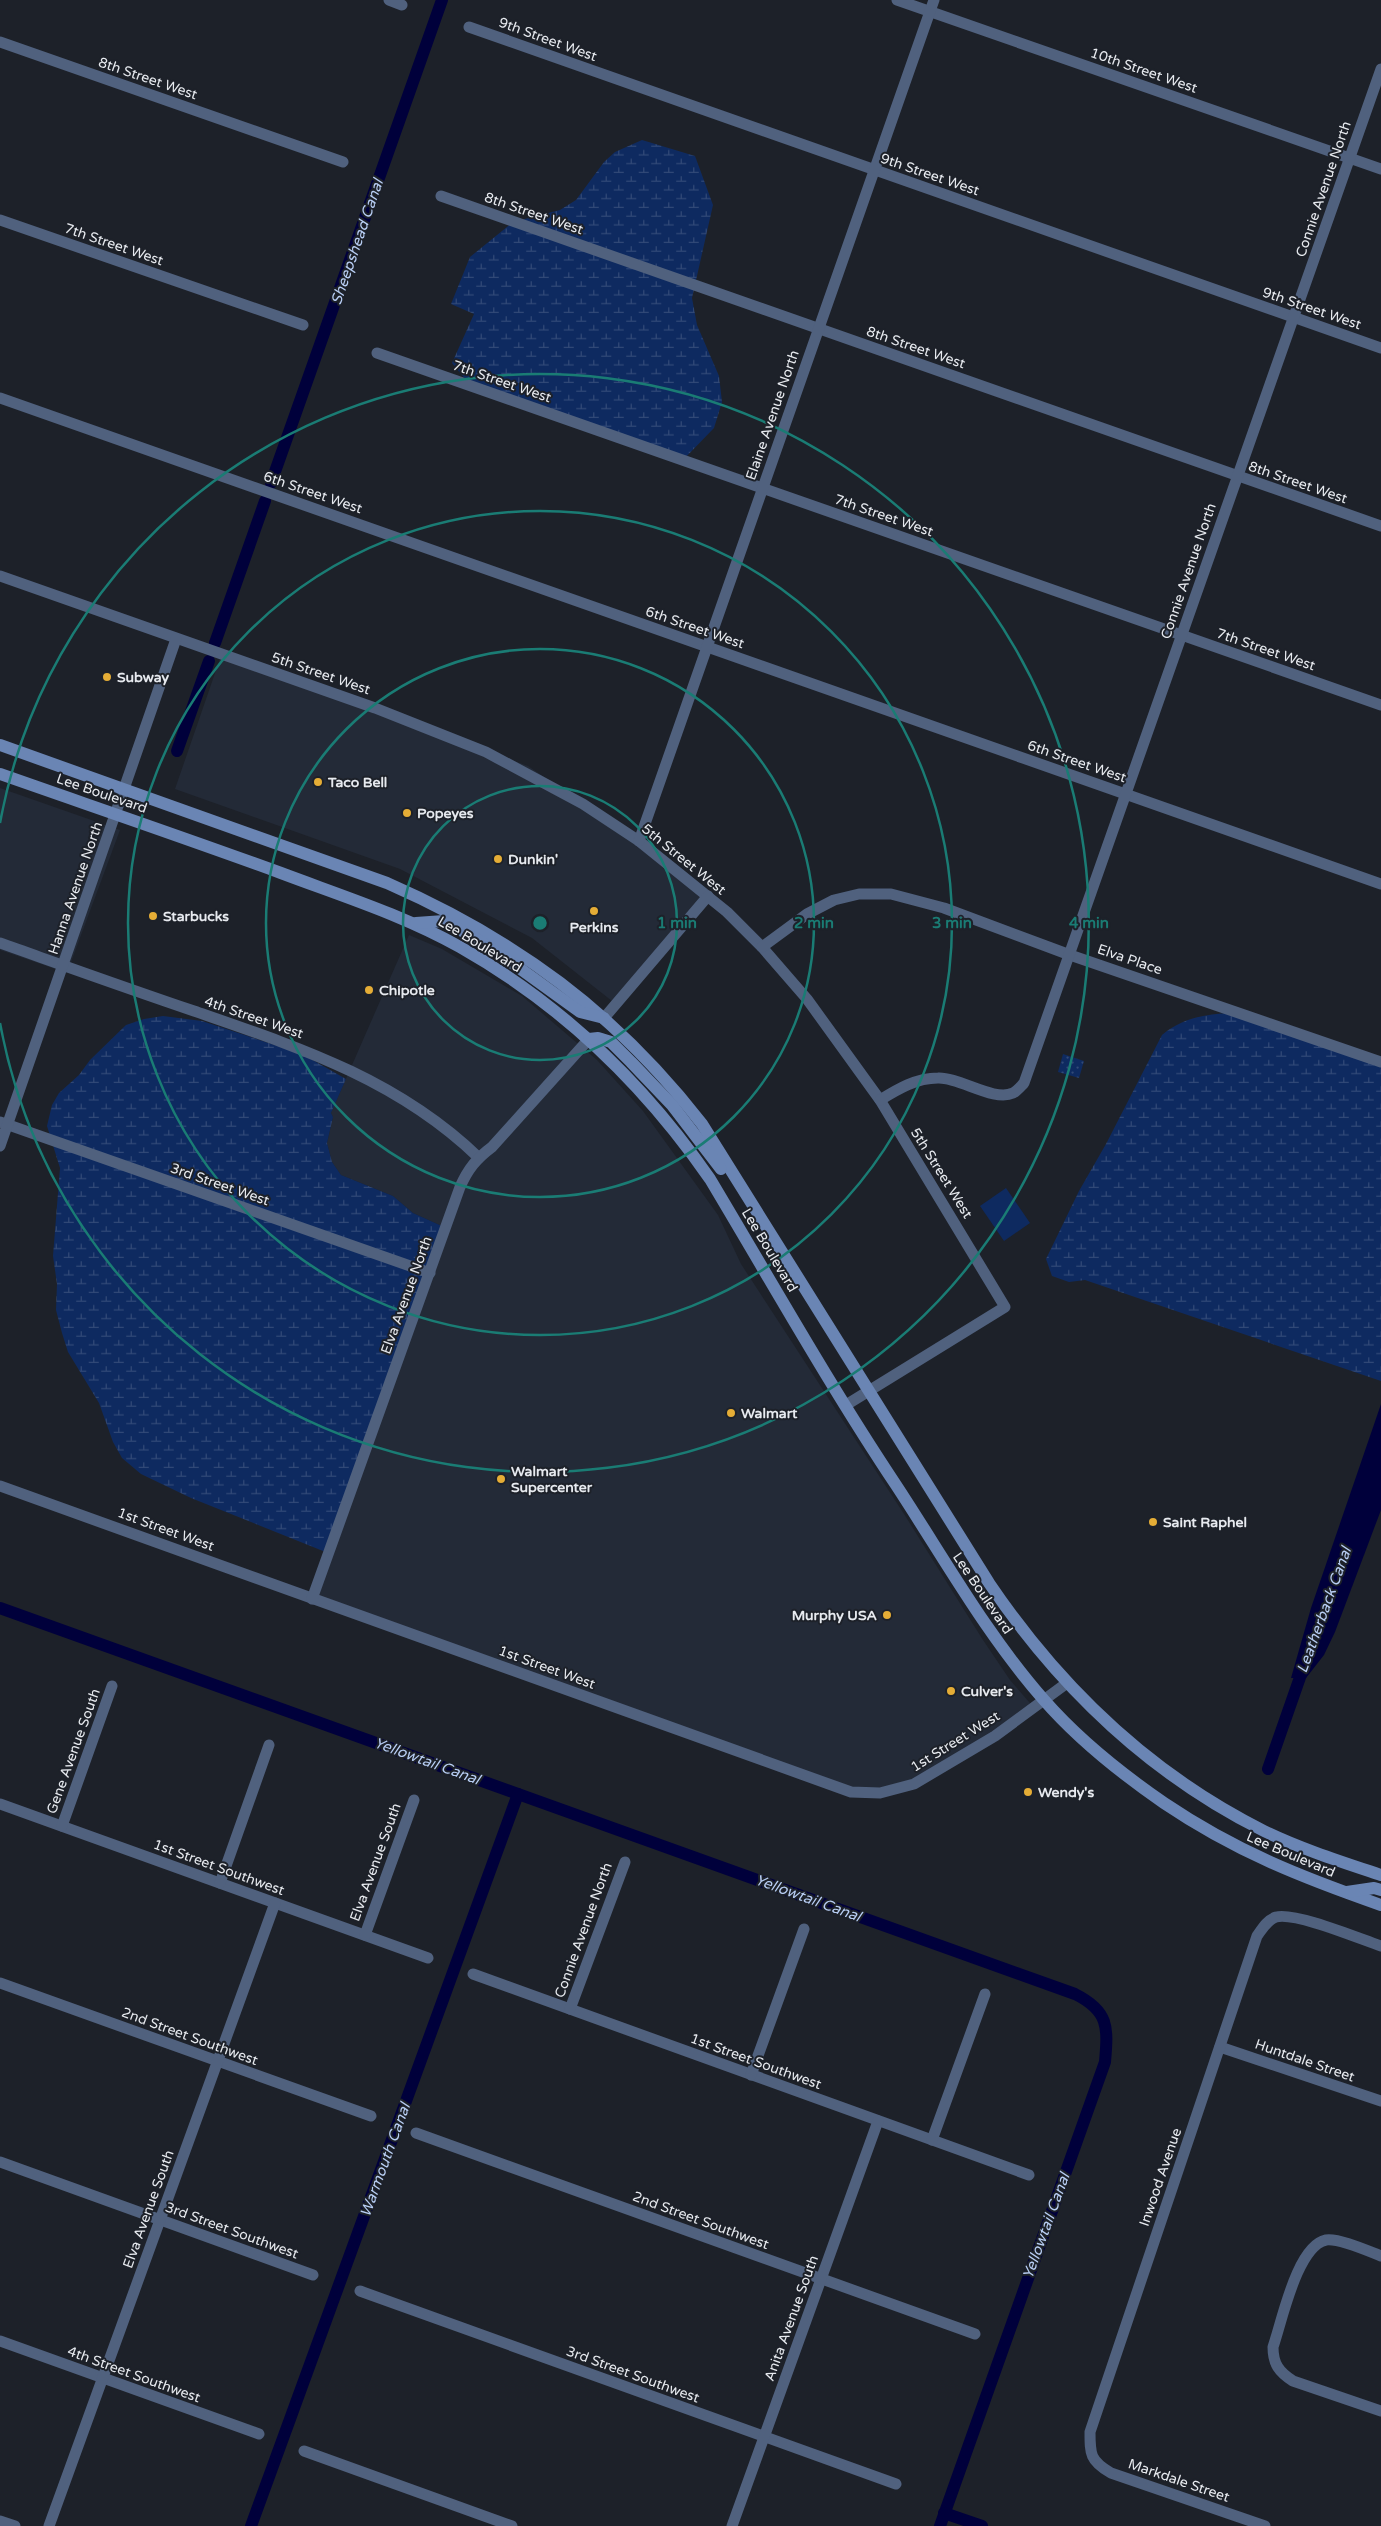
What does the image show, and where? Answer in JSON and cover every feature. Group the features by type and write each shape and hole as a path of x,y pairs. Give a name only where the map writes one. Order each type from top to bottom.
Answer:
{"main road":[{"name":"Lee Boulevard","path":"0,745 387,883 428,901 474,925 519,952 559,980 604,1018 679,1094 702,1124 1014,1620 1067,1683 1116,1732 1147,1758 1216,1806 1266,1832 1314,1852 1381,1875"},
{"name":"Lee Boulevard","path":"0,774 366,904 414,924 460,948 503,974 589,1039 638,1087 689,1149 710,1179 846,1405 956,1581 998,1642 1045,1701 1092,1746 1136,1782 1194,1822 1270,1864 1381,1904"},
{"path":"414,924 444,921 507,959 580,1012 587,1016 604,1018"},
{"path":"589,1039 604,1040 617,1048 672,1105 730,1180 741,1187"},
{"path":"1345,1892 1374,1888 1381,1890"}],"street":[{"path":"389,0 402,5"},
{"name":"10th Street West","path":"897,0 1381,169"},
{"name":"Elaine Avenue North","path":"639,841 934,0"},
{"name":"9th Street West","path":"468,27 1381,348"},
{"name":"8th Street West","path":"0,42 343,162"},
{"name":"Connie Avenue North","path":"880,1100 924,1079 940,1077 959,1081 999,1095 1013,1093 1024,1082 1381,69"},
{"name":"8th Street West","path":"441,196 1381,526"},
{"name":"7th Street West","path":"0,220 303,325"},
{"name":"7th Street West","path":"377,353 1381,706"},
{"name":"6th Street West","path":"0,398 1381,884"},
{"name":"5th Street West","path":"0,576 176,640 375,708 486,752 583,804 639,841 708,896 762,947 830,1027 880,1100 1005,1307 846,1405"},
{"name":"Hanna Avenue North","path":"0,1146 4,1123 64,966 176,640"},
{"name":"Elva Place","path":"762,947 820,907 847,896 874,893 925,902 1070,955 1381,1062"},
{"path":"604,1018 708,896"},
{"name":"4th Street West","path":"0,944 290,1044 350,1069 409,1101 460,1140 478,1157"},
{"name":"Elva Avenue North","path":"312,1598 460,1187 469,1168 478,1157 492,1147 589,1039"},
{"name":"3rd Street West","path":"4,1123 430,1273"},
{"name":"1st Street West","path":"0,1486 851,1792 880,1793 914,1784 995,1736 1067,1683"},
{"name":"Gene Avenue South","path":"62,1826 112,1686"},
{"path":"220,1883 269,1745"},
{"name":"Elva Avenue South","path":"365,1935 414,1800"},
{"name":"1st Street Southwest","path":"0,1804 428,1958"},
{"name":"Connie Avenue North","path":"570,2009 625,1862"},
{"name":"Elva Avenue South","path":"49,2526 275,1903"},
{"name":"Inwood Avenue","path":"1090,2453 1090,2432 1257,1936 1264,1926 1276,1917 1293,1917 1381,1946"},
{"path":"751,2075 804,1929"},
{"name":"1st Street Southwest","path":"472,1974 1030,2175"},
{"name":"2nd Street Southwest","path":"0,1983 371,2116"},
{"path":"932,2140 985,1994"},
{"name":"Huntdale Street","path":"1220,2047 1381,2101"},
{"name":"Anita Avenue South","path":"732,2526 878,2121"},
{"name":"2nd Street Southwest","path":"416,2133 976,2334"},
{"name":"3rd Street Southwest","path":"0,2162 313,2275"},
{"path":"1381,2256 1340,2242 1327,2240 1314,2245 1299,2268 1273,2347 1273,2360 1281,2373 1294,2381 1381,2411"},
{"name":"3rd Street Southwest","path":"360,2291 896,2484"},
{"name":"4th Street Southwest","path":"0,2341 259,2434"},
{"path":"304,2451 512,2526"},
{"name":"Markdale Street","path":"1090,2453 1099,2466 1111,2473 1265,2526"},
{"path":"0,2521 15,2526"}],"shaded area":[{"path":"223,650 296,681 528,766 656,853 706,902 612,1001 532,938 400,869 175,789"},
{"path":"0,788 120,830 67,973 0,950"},
{"path":"409,935 442,949 522,996 597,1060 643,1111 718,1215 741,1264 904,1514 983,1640 1010,1680 1036,1710 903,1785 861,1793 311,1599 444,1227 413,1213 393,1196 341,1175 332,1162 327,1143 333,1117 331,1113"}],"green space":[{"path":"642,140 695,156 713,205 692,298 697,325 719,376 722,402 714,428 682,461 471,386 452,363 474,314 451,304 470,257 513,222 560,210 576,200 604,162 615,152"},
{"path":"1231,1013 1381,1065 1381,1381 1085,1280 1069,1282 1052,1276 1046,1259 1079,1191 1106,1144 1162,1035 1170,1029 1194,1018 1212,1014"},
{"path":"163,1016 202,1021 302,1054 346,1079 331,1113 333,1117 327,1143 332,1162 341,1175 393,1196 413,1213 444,1227 328,1553 191,1498 141,1474 122,1458 113,1442 99,1403 68,1352 62,1333 56,1310 57,1284 53,1256 60,1168 47,1126 52,1105 59,1093 79,1075 90,1060 126,1025 144,1019"},
{"path":"1063,1054 1084,1061 1079,1078 1058,1072"},
{"path":"1006,1188 1030,1223 1004,1241 980,1206"}],"water":[{"path":"1381,1404 1381,1510 1335,1632 1324,1655 1306,1678 1291,1678 1311,1608"}],"waterway":[{"name":"Sheepshead Canal","path":"271,483 442,0"},
{"name":"Sheepshead Canal","path":"215,643 265,501"},
{"name":"Sheepshead Canal","path":"177,751 209,661"},
{"name":"Yellowtail Canal","path":"0,1608 1075,1994 1094,2007 1104,2021 1106,2030 1105,2062 940,2526"},
{"name":"Leatherback Canal","path":"1268,1769 1305,1663"},
{"name":"Warmouth Canal","path":"251,2526 518,1794"},
{"path":"944,2513 982,2526"}],"place":[{"name":"Subway","path":"107,677"},
{"name":"Taco Bell","path":"318,782"},
{"name":"Popeyes","path":"407,813"},
{"name":"Dunkin'","path":"498,859"},
{"name":"Perkins","path":"594,911"},
{"name":"Starbucks","path":"153,916"},
{"name":"Chipotle","path":"369,990"},
{"name":"Walmart","path":"731,1413"},
{"name":"Walmart Supercenter","path":"501,1479"},
{"name":"Saint Raphel","path":"1153,1522"},
{"name":"Murphy USA","path":"887,1615"},
{"name":"Culver's","path":"951,1691"},
{"name":"Wendy's","path":"1028,1792"}]}
